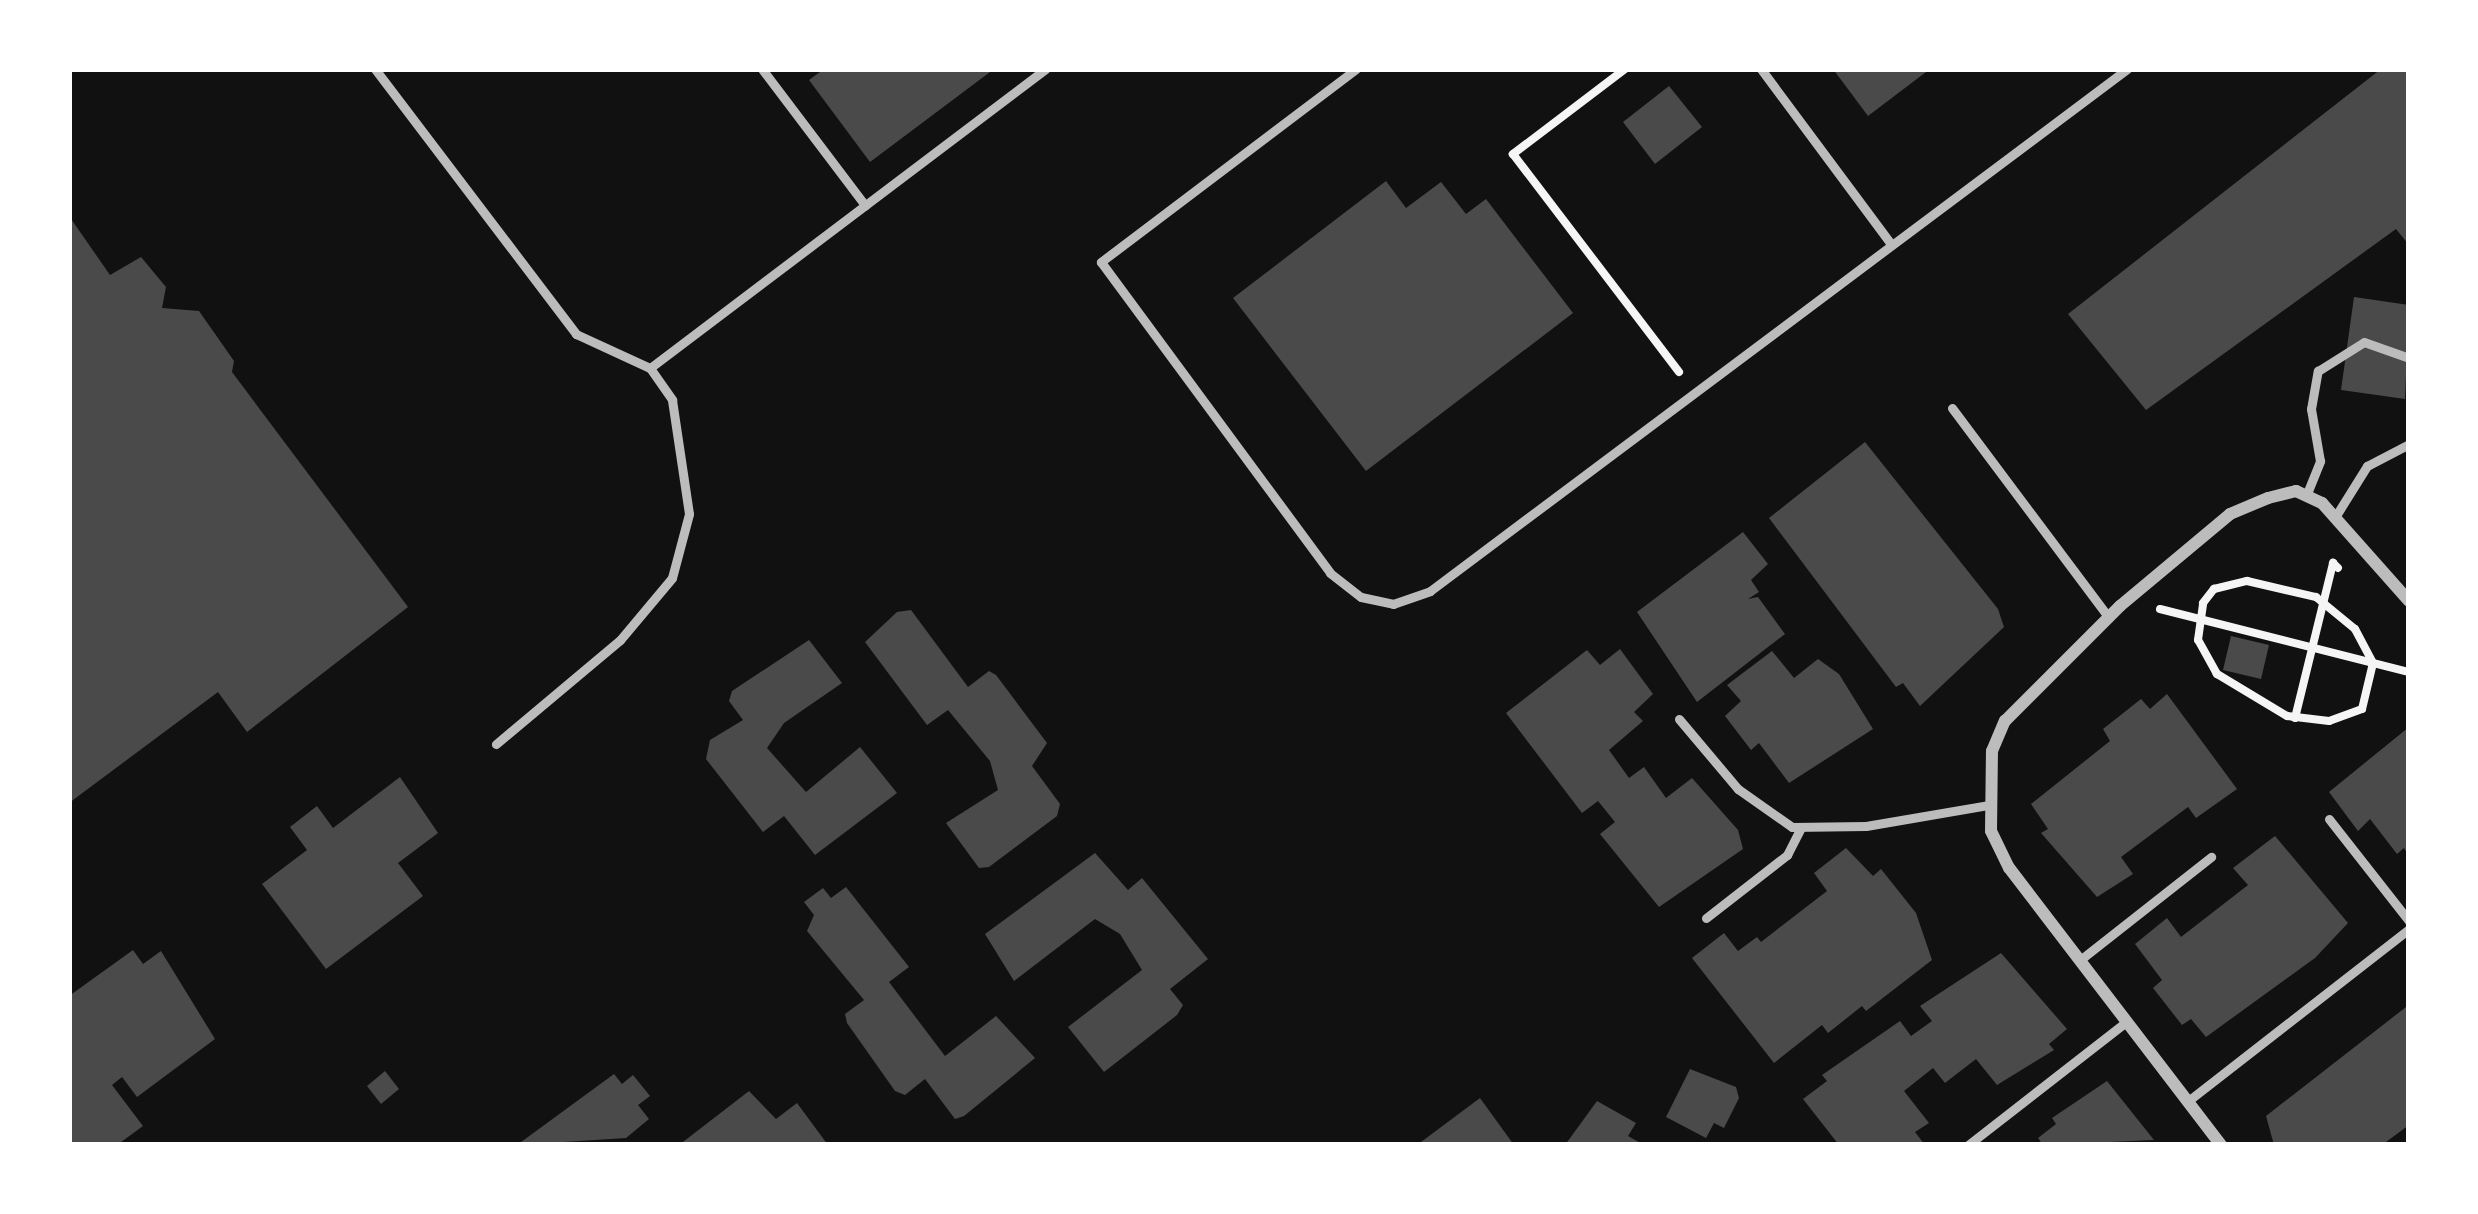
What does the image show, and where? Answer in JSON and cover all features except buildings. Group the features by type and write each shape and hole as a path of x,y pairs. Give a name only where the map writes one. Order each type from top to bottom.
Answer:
{"street":[{"path":"2221,1145 2009,868 1989,805 1992,751 2005,721 2127,601 2230,514 2296,491 2337,514 2409,601"}],"lane":[{"path":"375,69 576,334 650,368 672,400 688,494 683,556 641,619 496,744"},
{"path":"762,69 865,206"},
{"path":"650,368 1046,69"},
{"path":"1355,69 1100,262 1346,588 1393,604 1430,590 2127,69"},
{"path":"1761,69 1891,244"},
{"path":"2306,496 2320,461 2311,409 2318,371 2329,357 2364,342 2409,358"},
{"path":"1952,408 2109,618"},
{"path":"2337,514 2367,466 2409,444"},
{"path":"1679,719 1752,802 1801,827 1867,826 1989,805"},
{"path":"2188,1101 2409,925 2329,819"},
{"path":"1706,918 1787,855 1801,827"},
{"path":"2080,960 2211,857"},
{"path":"1968,1145 2127,1021"}],"path":[{"path":"1624,69 1513,154 1694,392"},
{"path":"2295,718 2333,563 2345,578"},
{"path":"2248,581 2323,602 2355,628 2373,663 2369,698 2356,714 2295,718 2217,674 2198,640 2198,619 2214,589 2248,581"},
{"path":"2127,601 2409,672"}]}
